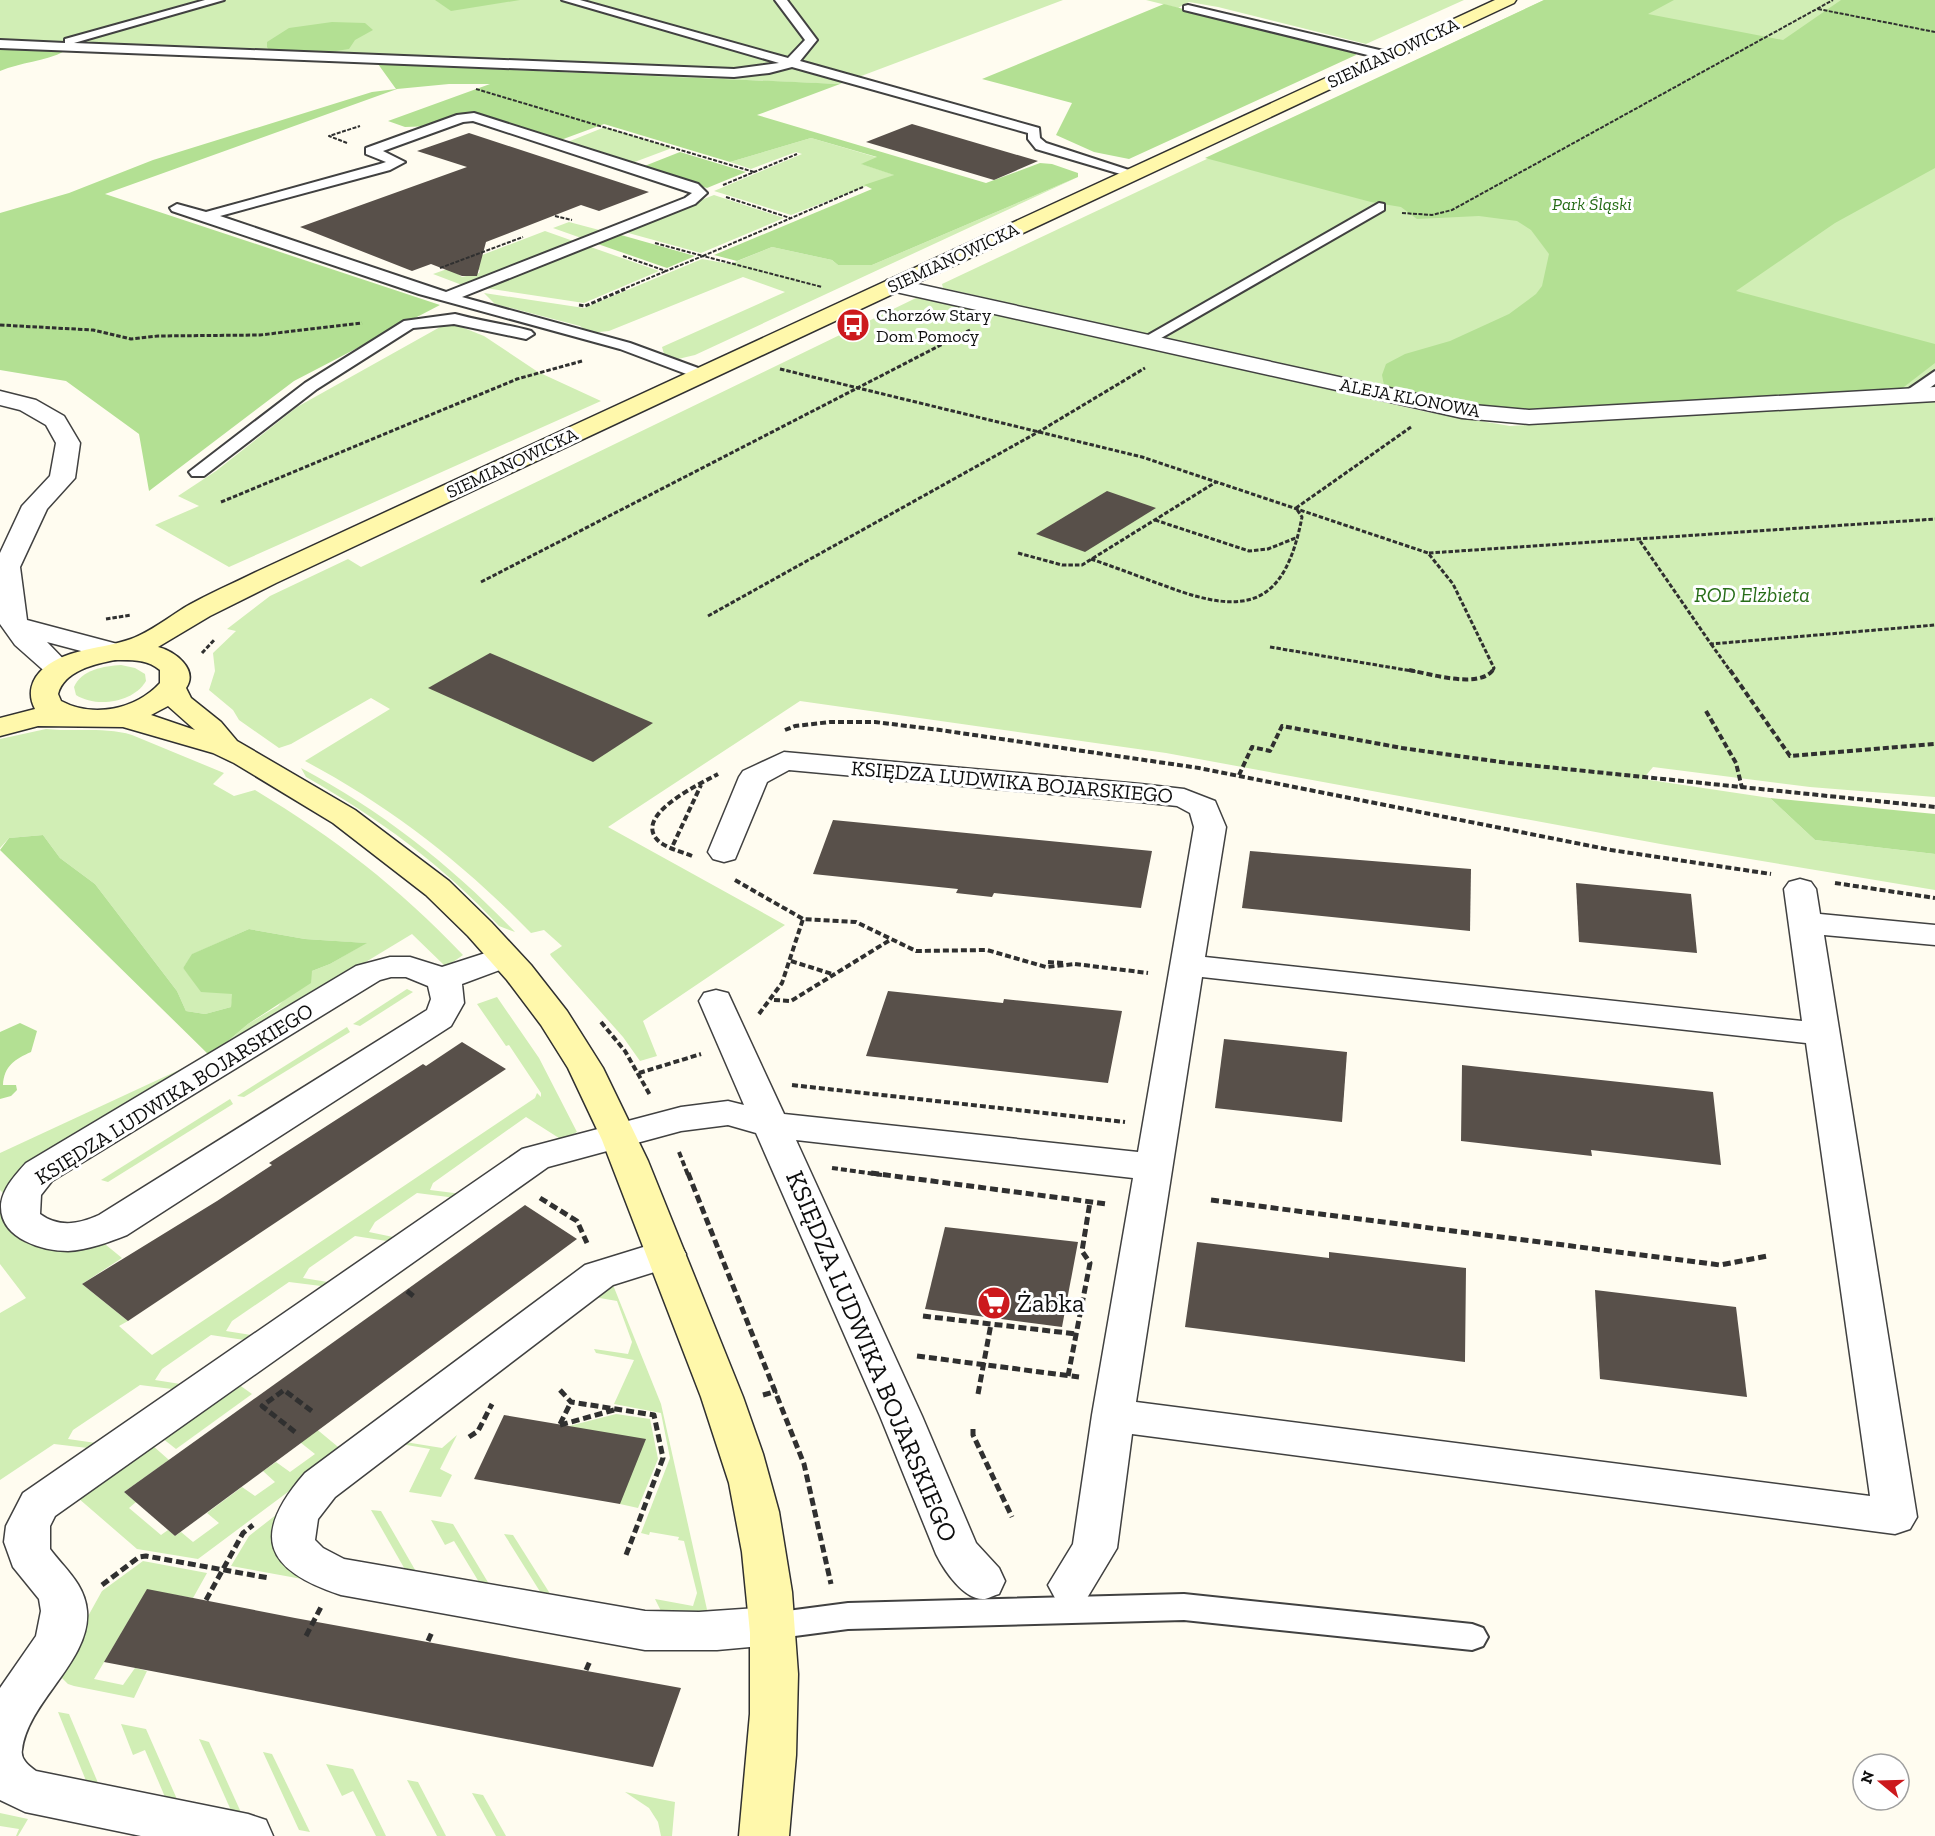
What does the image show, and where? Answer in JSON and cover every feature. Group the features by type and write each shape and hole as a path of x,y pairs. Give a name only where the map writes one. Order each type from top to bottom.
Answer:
{"street":[{"name":"SIEMIANOWICKA","path":"115,652 143,644 200,610 235,595 267,577 1508,0"},
{"name":"ALEJA KLONOWA","path":"895,285 1434,407 1529,417 1935,394"},
{"path":"0,398 28,405 56,421 68,443 62,478 35,507 7,567 14,624 25,639 41,651 53,676"},
{"name":"SIEMIANOWICKA","path":"112,717 147,706 235,595"},
{"path":"14,624 115,652 146,653 170,675 175,700 216,731 226,747"},
{"path":"0,708 29,695 53,676 79,660 115,652"},
{"path":"53,676 43,695 48,706 71,716"},
{"path":"0,727 37,717 142,719 198,741 226,747 322,802 397,854 458,907 504,957 532,991 568,1043 618,1134 666,1254 737,1442 749,1480 762,1542 772,1626 774,1677 772,1764 764,1836"},
{"name":"KSIĘDZA LUDWIKA BOJARSKIEGO","path":"724,852 754,777 784,761 1184,798 1204,808 1210,827 1113,1415 1095,1548 1071,1585"},
{"path":"1113,1415 1895,1516 1802,892 1935,935"},
{"path":"442,979 504,957"},
{"path":"1187,965 1822,1034"},
{"name":"KSIĘDZA LUDWIKA BOJARSKIEGO","path":"390,967 410,967 442,979 449,997 447,1007 439,1017 113,1225 87,1235 64,1237 33,1229 21,1219 18,1206 23,1192 39,1172 368,973 390,967"},
{"name":"KSIĘDZA LUDWIKA BOJARSKIEGO","path":"716,1001 901,1416 957,1554 983,1581"},
{"path":"0,1745 6,1722 63,1629 62,1599 51,1582 29,1563 23,1551 27,1524 38,1505 535,1158 681,1119 728,1113 770,1124 1154,1167"},
{"path":"666,1254 598,1275 320,1485 296,1514 292,1529 294,1543 299,1555 309,1564 341,1577 615,1626 665,1633 772,1626"},
{"path":"0,1757 5,1776 25,1790 248,1836"}],"lane":[{"path":"47,46 218,0"},
{"path":"568,0 1034,131 1035,139 1041,146 1134,174"},
{"path":"0,44 734,73 792,64 804,54 812,40 781,0"},
{"path":"1188,8 1388,56"},
{"path":"206,216 398,162 370,151 461,118 474,117 693,187 699,193 690,201 480,282 448,297"},
{"path":"1144,342 1379,207"},
{"path":"177,208 448,297 610,342 703,375"},
{"path":"198,472 321,379 409,324 455,319 472,325 504,328 535,336 610,342"},
{"path":"1909,396 1935,375"},
{"path":"772,1626 848,1616 1184,1608 1472,1636"}],"path":[{"path":"1379,207 1409,214 1432,215 1452,210 1833,0"},
{"path":"1817,9 1935,32"},
{"path":"699,193 797,154"},
{"path":"574,304 585,306 863,188"},
{"path":"699,193 715,194 791,218"},
{"path":"649,241 827,288"},
{"path":"622,255 666,271"},
{"path":"481,582 1008,310"},
{"path":"0,325 93,330 131,339 158,336 260,335 356,323 423,322"},
{"path":"708,616 1040,431 1176,349"},
{"path":"221,502 517,379 587,359"},
{"path":"771,367 1142,457 1428,553 1640,541 1935,519"},
{"path":"1296,508 1382,449 1434,407"},
{"path":"1018,553 1062,566 1082,564 1216,482"},
{"path":"1091,559 1203,600 1240,605 1255,600 1285,575 1299,537 1302,517 1296,508"},
{"path":"1155,520 1249,551 1268,549 1299,537"},
{"path":"1640,541 1790,756 1935,744"},
{"path":"1270,647 1466,680 1481,680 1491,675 1494,668 1453,584 1428,553"},
{"path":"1711,644 1935,625"},
{"path":"1706,711 1736,763 1742,788"},
{"path":"1935,807 1508,763 1402,748 1282,726 1270,751 1252,747 1239,775 1611,850 1802,892 1935,898"},
{"path":"701,785 673,845 663,844 655,834 655,822 660,809 689,788 701,785"},
{"path":"755,1017 774,1000 791,961 803,919 856,922 916,951 987,950 1046,967 1075,964"},
{"path":"774,1000 790,1002 891,939"},
{"path":"791,961 804,963 833,975"},
{"path":"1048,962 1150,973"},
{"path":"639,1073 711,1049"},
{"path":"783,1084 1134,1124"},
{"path":"678,1150 777,1391 804,1464 831,1584"},
{"path":"787,1161 872,1175 1110,1204"},
{"path":"532,1193 577,1221 589,1248"},
{"path":"1211,1200 1720,1265 1767,1256"},
{"path":"1068,1376 1090,1263 1082,1247 1090,1202"},
{"path":"923,1316 1076,1334"},
{"path":"978,1394 991,1324"},
{"path":"910,1360 918,1356 1088,1379"},
{"path":"295,1432 262,1406 284,1389 313,1412"},
{"path":"560,1390 570,1402 654,1415 663,1458 626,1555"},
{"path":"768,1394 777,1391"},
{"path":"469,1437 478,1431 496,1395"},
{"path":"570,1402 560,1425 617,1409"},
{"path":"973,1429 973,1435 1012,1517"},
{"path":"206,1600 243,1533 261,1520"},
{"path":"98,1588 139,1557 277,1580"},
{"path":"306,1636 326,1598"}],"green space":[{"path":"0,0 1063,0 840,84 0,48"},
{"path":"435,0 520,0 451,11"},
{"path":"1146,0 1464,0 1366,44 1218,7 1189,2 1178,8"},
{"name":"Park Śląski","path":"1544,0 1935,0 1935,388 1527,412 1403,393 943,288 942,284"},
{"name":"Park Śląski","path":"1544,0 1674,0 1648,14 1783,40 1841,0 1935,0 1935,168 1835,223 1736,291 1935,344 1935,363 1900,390 1560,410 1524,411 1453,405 1418,397 1384,385 1382,375 1386,364 1405,354 1450,341 1509,314 1536,294 1542,286 1549,254 1531,230 1517,221 1479,216 1417,219 1401,207 1371,202 1205,158"},
{"path":"1164,4 1356,55 1129,159 1094,152 1056,135 1072,103 982,79"},
{"path":"332,22 365,23 373,30 355,40 349,49 330,52 270,51 267,47 267,42 289,28"},
{"path":"0,48 65,51 49,58 0,71"},
{"path":"378,64 840,84 757,115 986,183 1040,163 1052,164 1078,173 1078,177 872,265 838,265 832,260 772,247 737,261 714,255 872,189 864,185 894,175 861,164 877,157 811,138 730,162 604,124 558,141 470,113 434,126 405,127 388,121 490,84 449,84 397,89 105,194 440,305 294,381 149,491 139,434 66,381 0,370 0,213 69,193 153,160 372,92 396,89"},
{"path":"605,127 672,148 632,163 565,143"},
{"path":"811,138 879,158 862,164 895,175 791,215 714,191 802,154 796,152 751,169 730,162"},
{"path":"680,152 746,172 707,188 642,167"},
{"path":"1078,177 695,355 678,359 664,354 662,347 785,292 743,277 609,331 589,333 580,326 495,304 484,293 584,308 702,259 730,264 772,247 832,260 838,265 872,265"},
{"path":"714,195 784,218 701,253 621,231"},
{"path":"569,222 603,231 584,239 553,228"},
{"path":"545,231 576,242 462,285 433,274 450,268 462,277 479,273 480,270 456,265"},
{"path":"614,233 695,256 667,268 592,242"},
{"path":"585,245 659,271 584,303 485,288 488,283"},
{"name":"ROD Elżbieta","path":"916,298 1001,314 1427,412 1510,426 1935,401 1935,797 1810,787 1653,767 1643,779 1770,798 1815,840 1935,854 1935,890 1666,845 1166,753 800,701 608,827 785,925 643,1021 657,1056 640,1061 623,1037 551,956 550,954 562,946 544,930 531,933 479,883 396,817 367,797 305,761 390,709 371,698 291,744 279,748 239,720 233,710 209,690 215,671 213,653 236,631 227,629 270,596 348,559 361,567"},
{"path":"449,322 484,336 538,372 601,401 229,567 155,525 199,506 178,496 216,471 297,407"},
{"path":"121,665 135,668 145,674 146,681 132,694 123,699 104,702 84,699 76,695 74,687 77,681 87,673 107,666"},
{"path":"46,729 111,731 132,735 224,773 213,784 234,796 255,790 312,827 390,885 463,955 446,967 412,934 210,1056 248,1024 278,1006 312,971 330,964 366,943 305,939 249,929 193,954 183,968 193,980 233,993 231,1007 205,1014 186,1011 177,991 95,884 60,858 43,835 9,838 0,848 0,739"},
{"path":"301,768 360,802 415,841 441,862 515,932 499,926 456,883 409,844 306,777"},
{"path":"1770,798 1935,814 1935,854 1815,840"},
{"path":"43,835 60,858 95,884 177,991 186,1011 205,1014 231,1007 232,994 201,992 183,968 192,954 249,929 305,939 367,943 330,964 312,971 311,983 248,1024 210,1056 0,850 9,838"},
{"path":"407,989 413,992 360,1026 353,1024"},
{"path":"497,997 539,1058 577,1132 562,1140 526,1117 433,1183 430,1190 462,1194 456,1198 417,1193 375,1222 369,1232 398,1238 393,1242 355,1236 309,1268 303,1278 334,1283 329,1287 289,1282 232,1321 226,1331 258,1336 251,1341 211,1335 162,1369 155,1380 187,1385 180,1390 140,1385 73,1430 68,1439 103,1444 96,1449 54,1444 0,1480 0,1313 26,1298 0,1264 0,1205 100,1240 122,1258 82,1284 128,1321 119,1326 152,1355 535,1098 537,1093 541,1097 541,1093 509,1045 506,1046 477,1004"},
{"path":"20,1023 37,1031 31,1052 15,1061 8,1068 4,1078 3,1085 16,1085 17,1090 11,1096 0,1099 0,1032"},
{"path":"347,1027 350,1032 244,1097 237,1096"},
{"path":"207,1057 6,1196 0,1190 0,1153"},
{"path":"230,1099 233,1104 108,1182 101,1180"},
{"path":"613,1285 661,1404 708,1614 661,1611 655,1599 693,1606 697,1593 684,1541 678,1540 679,1537 650,1532 649,1535 641,1533 670,1458 661,1413 614,1404 634,1360 596,1353 594,1349 628,1354 632,1342 617,1301 588,1296"},
{"path":"238,1384 252,1394 176,1449 162,1438"},
{"path":"616,1414 650,1419 658,1459 638,1508 620,1504 569,1426"},
{"path":"308,1422 343,1451 198,1559 137,1549 78,1498 152,1445 169,1460 124,1492 136,1502 129,1508 161,1535 168,1530 175,1536 181,1532 193,1542 219,1523 207,1513 242,1487 255,1496 275,1482 263,1471 276,1462 290,1472 315,1454 291,1435"},
{"path":"457,1435 440,1469 452,1475 441,1497 409,1492 430,1449 395,1443 399,1441 442,1448"},
{"path":"371,1510 381,1511 418,1575 407,1573"},
{"path":"281,1511 283,1563 302,1579 231,1566 249,1536"},
{"path":"431,1520 453,1524 492,1589 482,1587 454,1541 445,1545"},
{"path":"504,1534 513,1535 554,1600 544,1598"},
{"path":"143,1561 207,1573 193,1598 147,1590 94,1679 123,1685 135,1668 147,1671 134,1698 68,1684 59,1675 62,1663 102,1591"},
{"path":"58,1712 69,1714 101,1790 89,1788"},
{"path":"121,1724 146,1729 180,1806 168,1804 145,1750 133,1755"},
{"path":"199,1739 209,1742 244,1819 234,1817"},
{"path":"263,1752 272,1754 310,1832 299,1830"},
{"path":"326,1764 353,1769 386,1836 376,1836 353,1791 342,1796"},
{"path":"407,1780 418,1782 446,1836 437,1836"},
{"path":"625,1792 675,1802 672,1836 661,1836 658,1822 649,1808"},
{"path":"472,1793 483,1795 506,1836 496,1836"},
{"path":"0,1813 28,1819 18,1836 16,1836 19,1829 0,1826"}],"building":[{"path":"912,124 1038,161 994,180 866,142"},
{"path":"469,133 649,192 599,211 581,205 486,242 477,276 462,276 431,264 412,271 300,227 467,167 417,151"},
{"path":"1107,491 1156,508 1085,552 1036,534"},
{"path":"490,653 653,723 593,762 428,688"},
{"path":"833,820 1152,851 1141,908 994,893 992,897 956,893 958,889 813,874"},
{"path":"1250,851 1471,869 1470,931 1242,908"},
{"path":"1576,883 1691,894 1697,953 1579,942"},
{"path":"888,991 1003,1003 1004,999 1122,1011 1108,1083 866,1056"},
{"path":"1224,1039 1347,1052 1342,1122 1215,1108"},
{"path":"462,1042 506,1069 128,1321 82,1284 217,1201 272,1165 269,1163 423,1064 426,1066"},
{"path":"1462,1065 1713,1092 1721,1165 1591,1150 1592,1156 1461,1141"},
{"path":"525,1205 577,1239 175,1536 124,1492"},
{"path":"945,1227 1078,1242 1062,1327 925,1309"},
{"path":"1197,1242 1329,1258 1329,1252 1466,1268 1465,1362 1185,1327"},
{"path":"1595,1290 1736,1307 1747,1397 1600,1379"},
{"path":"504,1415 646,1439 620,1504 474,1479"},
{"path":"147,1589 681,1688 653,1767 104,1662"}],"place":[{"name":"Chorzów Stary Dom Pomocy","path":"853,325"},
{"name":"Żabka","path":"994,1303"}]}
